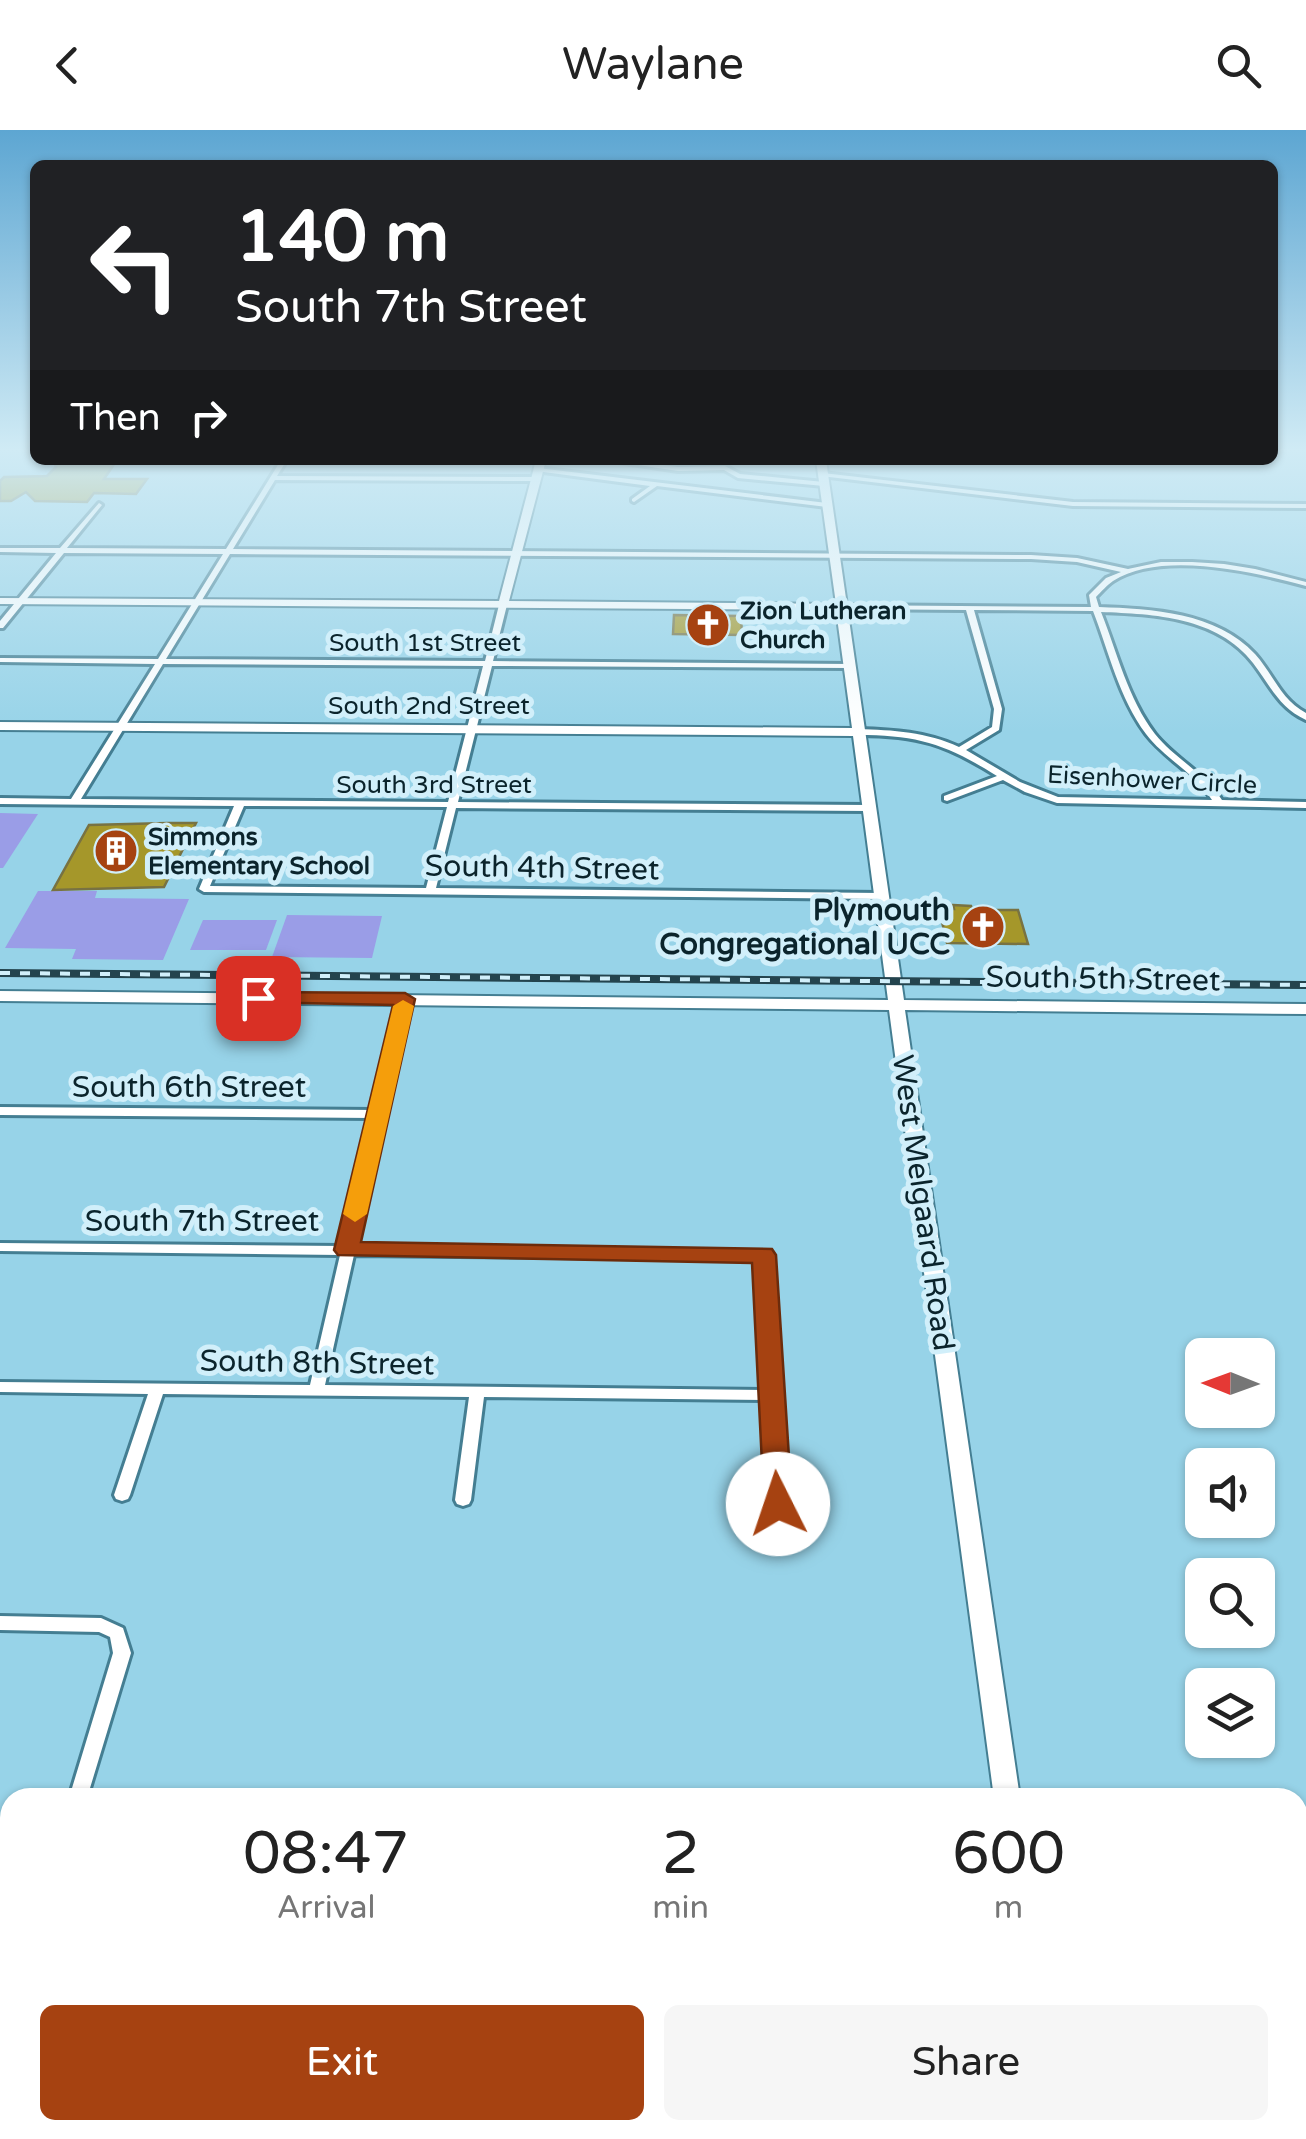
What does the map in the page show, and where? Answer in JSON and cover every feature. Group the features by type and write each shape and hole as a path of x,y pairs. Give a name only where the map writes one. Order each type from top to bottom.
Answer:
{"main road":[{"path":"503,605 518,545"},
{"name":"West Melgaard Road","path":"833,545 1006,1788"},
{"path":"0,602 842,607"},
{"name":"South 2nd Street","path":"0,726 858,732"},
{"name":"South 5th Street","path":"0,996 1306,1009"}],"street":[{"path":"0,626 66,545"},
{"path":"74,802 232,545"},
{"path":"0,550 1056,558 1127,571 1205,565 1262,572 1306,584"},
{"path":"1127,571 1101,583 1092,597 1096,609 1143,722 1159,744 1208,784 1219,804"},
{"path":"430,892 503,605"},
{"path":"842,607 1096,609 1171,616 1212,628 1250,654 1273,693 1306,716"},
{"path":"960,750 996,728 998,709 969,608"},
{"name":"South 1st Street","path":"0,660 850,666"},
{"name":"Eisenhower Circle","path":"858,732 900,734 960,750 1024,792 1057,800 1306,806"},
{"path":"947,798 1001,778"},
{"name":"South 3rd Street","path":"0,801 868,808"},
{"name":"South 4th Street","path":"240,803 204,889 880,896"},
{"path":"316,1390 405,999"},
{"name":"South 6th Street","path":"0,1111 378,1114"},
{"name":"South 7th Street","path":"0,1247 764,1255 771,1396"},
{"name":"South 8th Street","path":"0,1387 771,1396"},
{"name":"South 8th Street","path":"122,1494 157,1388"},
{"name":"South 8th Street","path":"463,1500 477,1392"},
{"path":"771,1396 778,1504"},
{"path":"0,1623 101,1624 117,1633 122,1653 81,1788"}],"shaded area":[{"path":"0,813 38,814 3,868 0,868"},
{"path":"38,891 97,891 95,898 189,899 163,960 72,959 76,949 5,948"},
{"path":"287,915 382,916 372,958 272,957"},
{"path":"203,920 277,920 266,950 190,950"}],"building":[{"name":"Zion Lutheran Church","path":"674,615 741,616 742,635 673,634"},
{"name":"Simmons Elementary School","path":"196,823 164,887 53,890 89,825"},
{"name":"Plymouth Congregational UCC","path":"953,905 971,906 972,910 1018,910 1028,944 947,943 939,909 954,909"}],"railway":[{"path":"0,973 1306,985"}],"slow traffic":[{"path":"355,1214 403,1006"}],"place":[{"name":"Zion Lutheran Church","path":"708,625"},
{"name":"Simmons Elementary School","path":"116,851"},
{"name":"Plymouth Congregational UCC","path":"983,927"}],"route":[{"path":"258,998 405,999 347,1250 764,1255 778,1504"}]}
